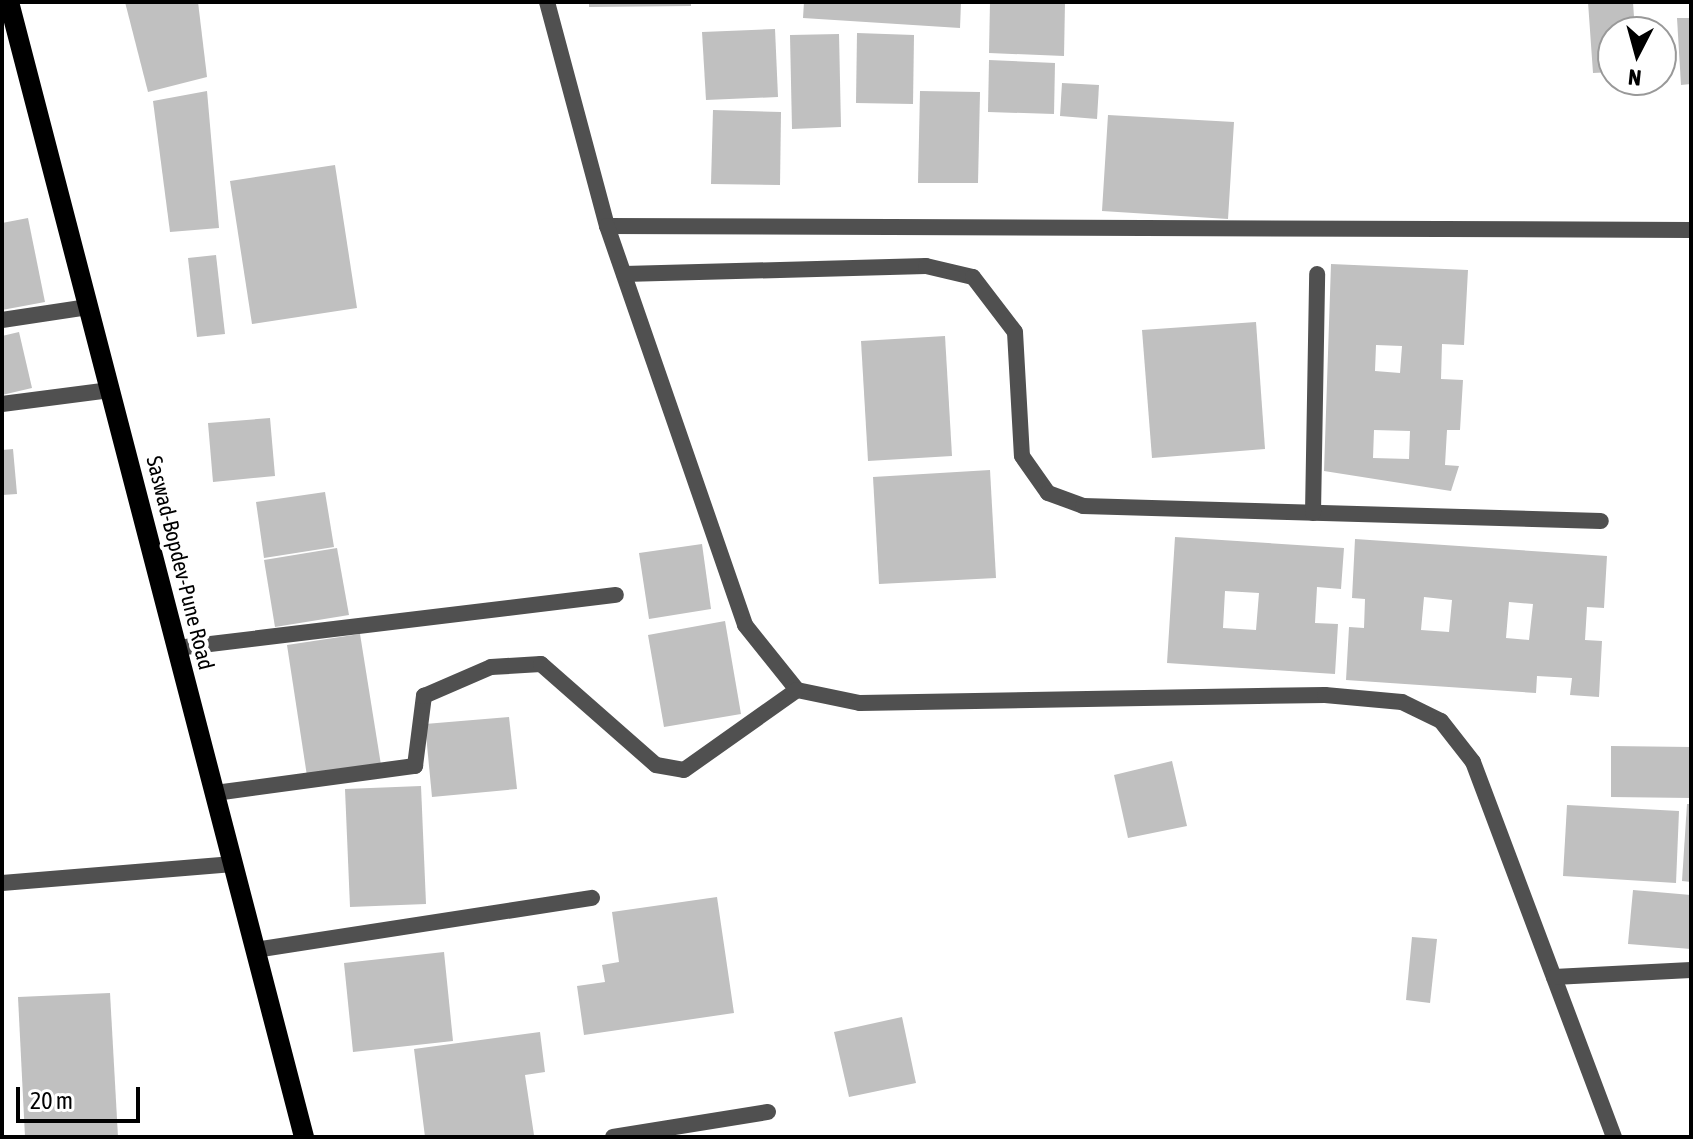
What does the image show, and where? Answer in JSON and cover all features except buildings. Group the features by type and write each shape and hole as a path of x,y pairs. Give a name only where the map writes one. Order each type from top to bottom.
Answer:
{"main road":[{"name":"Saswad-Bopdev-Pune Road","path":"9,2 304,1137"}],"street":[{"path":"547,2 607,226 745,625 797,690 860,703 1325,695 1402,702 1441,721 1473,762 1554,977 1609,1135"},
{"path":"607,226 1691,230"},
{"path":"624,274 926,266 973,277 1015,332 1022,456 1048,493 1083,506 1601,521"},
{"path":"1313,513 1317,274"},
{"path":"2,320 88,307"},
{"path":"2,404 110,390"},
{"path":"177,648 616,595"},
{"path":"215,793 415,766 424,696 491,667 541,664 656,765 684,770 797,690"},
{"path":"2,883 233,864"},
{"path":"255,950 592,898"},
{"path":"1554,977 1691,970"},
{"path":"613,1137 768,1112"}]}
